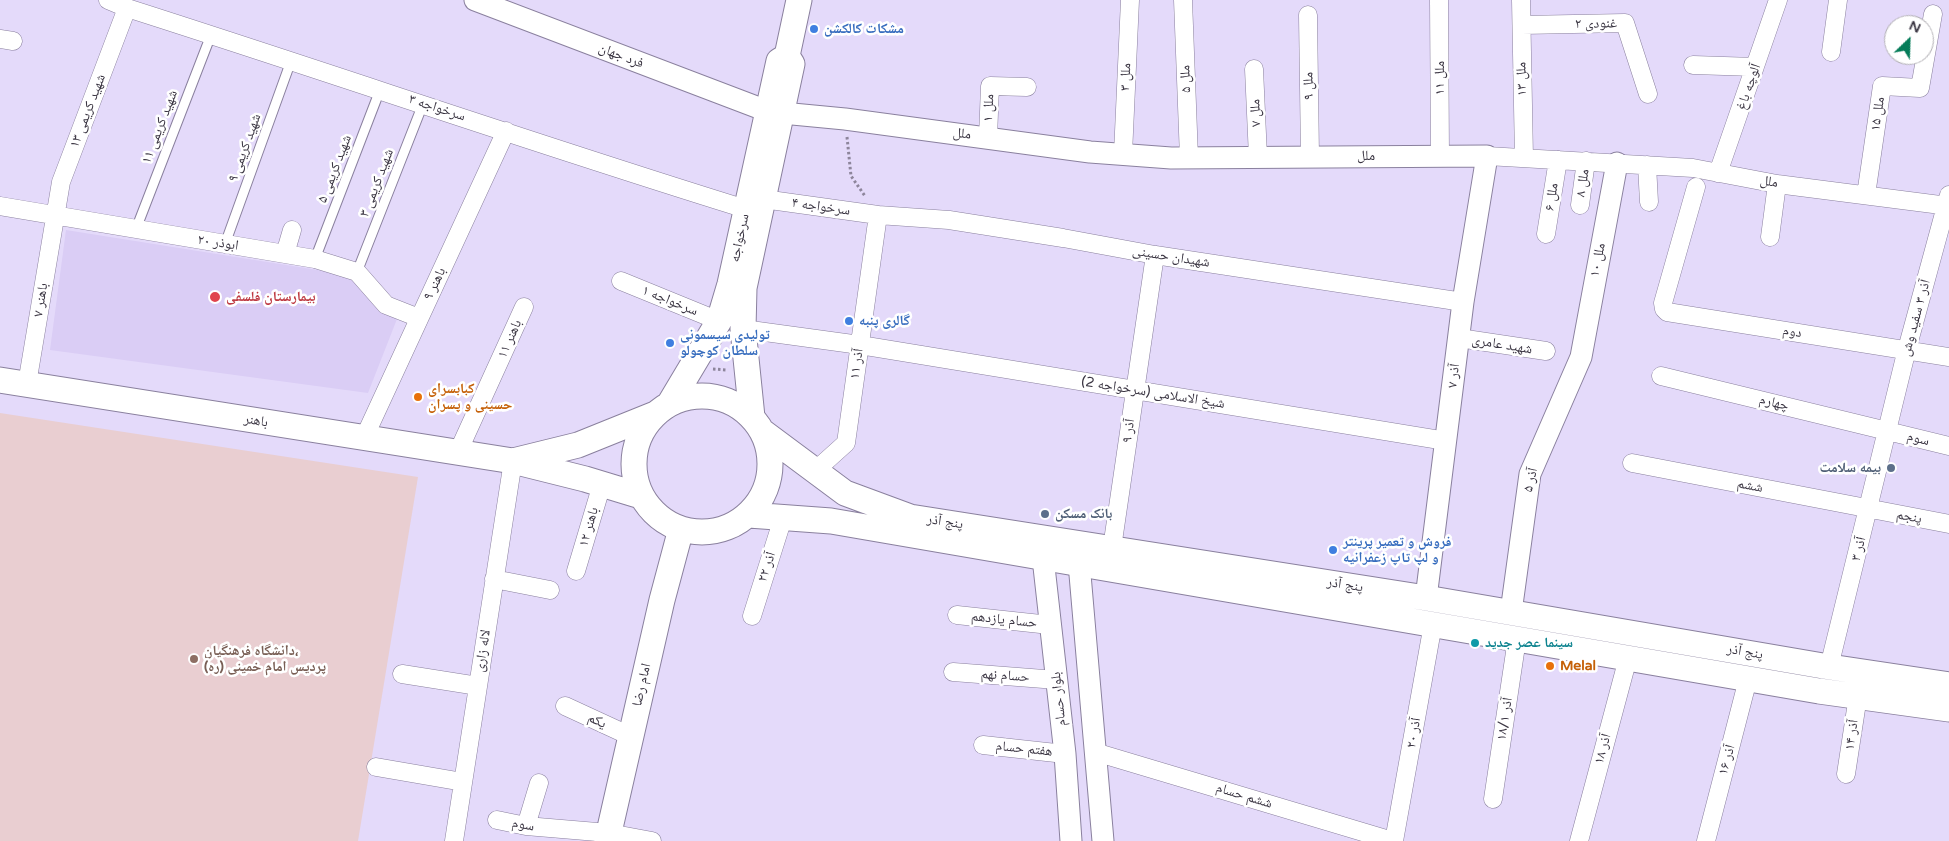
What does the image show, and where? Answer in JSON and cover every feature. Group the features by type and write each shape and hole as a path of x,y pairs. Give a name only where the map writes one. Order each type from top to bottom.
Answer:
{"main road":[{"name":"سرخواجه","path":"758,425 747,373 743,329 744,288 755,204 799,0"},
{"name":"سرخواجه","path":"662,408 692,366 719,321 755,204"},
{"name":"باهنر","path":"0,380 513,461 641,496"},
{"path":"686,397 713,397 739,406 758,425 769,449 771,467 768,485 760,501 748,515 734,525 717,531 699,532 682,529 665,522 651,510 641,496 635,479 633,461 636,444 644,427 662,408 686,397"},
{"name":"باهنر","path":"513,461 578,445 662,408"},
{"name":"پنج آذر","path":"758,425 845,493 910,517 1426,598 1829,667 1949,684"},
{"name":"پنج آذر","path":"748,515 831,521 1748,679 1949,709"},
{"name":"امام رضا","path":"608,837 662,600 682,529"}],"street":[{"name":"سرخواجه ۳","path":"108,0 127,8 506,131 590,161 755,204"},
{"name":"ملل ۳","path":"1123,154 1130,0"},
{"name":"ملل ۵","path":"1183,0 1189,158"},
{"name":"۱۱ ملل","path":"1439,0 1440,156"},
{"name":"ملل ۱۳","path":"1521,0 1524,158"},
{"path":"1831,52 1838,0"},
{"name":"فرد جهان","path":"485,2 775,112"},
{"name":"آلوچه باغ","path":"1718,173 1777,2"},
{"name":"۱۳ شهید کریمی","path":"54,216 61,182 127,8"},
{"name":"ملل ۱۵","path":"1866,195 1882,86 1920,88 1933,14"},
{"name":"ملل ۹","path":"1308,16 1310,157"},
{"name":"۲ غنودی","path":"1522,25 1625,23 1648,94"},
{"path":"1693,65 1756,67"},
{"name":"۷ ملل","path":"1254,70 1258,157"},
{"name":"ملل ۱","path":"988,138 990,86 1027,87"},
{"name":"ملل","path":"775,112 845,119 1090,152 1189,158 1487,156 1617,163 1693,168 1776,184 1866,195 1948,202"},
{"name":"۹ باهنر","path":"364,438 506,131"},
{"name":"آذر ۷","path":"1426,598 1458,338 1487,156"},
{"name":"۶ ملل","path":"1546,234 1558,160"},
{"name":"۸ ملل","path":"1580,205 1586,162"},
{"name":"۱۰ ملل","path":"1581,357 1617,163"},
{"path":"1647,165 1649,202"},
{"path":"1770,237 1776,184"},
{"name":"دوم","path":"1696,187 1663,303 1664,309 1667,312 1949,357"},
{"name":"آذر ۳ سفید وش","path":"1887,431 1907,349 1948,202"},
{"name":"سرخواجه ۴","path":"755,204 878,215"},
{"name":"ابوذر ۲۰","path":"0,206 315,259 357,272"},
{"name":"شهیدان حسینی","path":"878,215 949,220 1155,255 1463,302"},
{"name":"آذر ۱۱","path":"816,470 846,443 878,215"},
{"name":"باهنر ۷","path":"27,384 54,216"},
{"path":"286,254 292,230"},
{"name":"۹ آذر","path":"1112,548 1155,255"},
{"path":"357,272 386,305 419,318"},
{"name":"سرخواجه ۱","path":"621,281 719,321"},
{"name":"باهنر ۱۱","path":"458,452 524,307"},
{"name":"شیخ الاسلامی (سرخواجه 2)","path":"743,329 860,345 1446,441"},
{"name":"شهید عامری","path":"1458,338 1546,351"},
{"name":"آذر ۵","path":"1511,612 1530,474 1581,357"},
{"name":"چهارم","path":"1661,376 1887,431"},
{"name":"سوم","path":"1887,431 1949,446"},
{"name":"۳ آذر","path":"1829,667 1887,431"},
{"name":"لاله زاری","path":"454,841 513,461"},
{"name":"ششم","path":"1632,463 1869,509"},
{"name":"۱۲ باهنر","path":"576,571 602,484"},
{"name":"پنجم","path":"1869,509 1949,524"},
{"name":"۲۲ آذر","path":"752,616 783,518"},
{"name":"بلوار حسام","path":"1043,558 1065,754 1071,841"},
{"path":"1079,563 1103,841"},
{"path":"494,579 550,590"},
{"name":"حسام یازدهم","path":"957,615 1050,625"},
{"name":"۲۰ آذر","path":"1394,841 1433,624"},
{"name":"۱۸/۱ آذر","path":"1493,800 1517,639"},
{"name":"۱۸ آذر","path":"1579,841 1628,658"},
{"name":"حسام نهم","path":"954,672 1056,680"},
{"path":"402,674 478,686"},
{"name":"۱۶ آذر","path":"1706,841 1748,679"},
{"name":"۱۴ آذر","path":"1846,774 1858,696"},
{"name":"یکم","path":"565,706 630,736"},
{"name":"هفتم حسام","path":"982,745 1065,754"},
{"path":"1065,754 1095,752"},
{"name":"ششم حسام","path":"1095,752 1394,841"},
{"path":"376,767 463,782"},
{"path":"526,826 538,783"},
{"name":"سوم","path":"497,820 526,826 652,841"}],"lane":[{"name":"۱۱ شهید کریمی","path":"136,229 211,35"},
{"name":"۹ شهید کریمی","path":"225,244 291,61"},
{"name":"۵ شهید کریمی","path":"315,259 380,90"},
{"name":"۳ شهید کریمی","path":"357,272 423,104"}],"path":[{"path":"845,119 851,176 878,215"},
{"path":"692,366 747,373"}],"shaded area":[{"name":"بیمارستان فلسفی","path":"66,230 349,275 397,319 368,393 50,350"},
{"name":"دانشگاه فرهنگیان، پردیس امام خمینی (ره)","path":"0,413 418,477 358,841 0,841"}],"place":[{"name":"مشکات کالکشن","path":"814,29"},
{"name":"بیمارستان فلسفی","path":"215,297"},
{"name":"گالری پنبه","path":"849,321"},
{"name":"تولیدی سیسمونی سلطان کوچولو","path":"670,343"},
{"name":"کبابسرای حسینی و پسران","path":"418,397"},
{"name":"بیمه سلامت","path":"1891,468"},
{"name":"بانک مسکن","path":"1045,514"},
{"name":"فروش و تعمیر پرینتر و لپ تاپ زعفرانیه","path":"1333,550"},
{"name":"سینما عصر جدید","path":"1475,643"},
{"name":"دانشگاه فرهنگیان، پردیس امام خمینی (ره)","path":"194,659"},
{"name":"Melal","path":"1550,666"}]}
